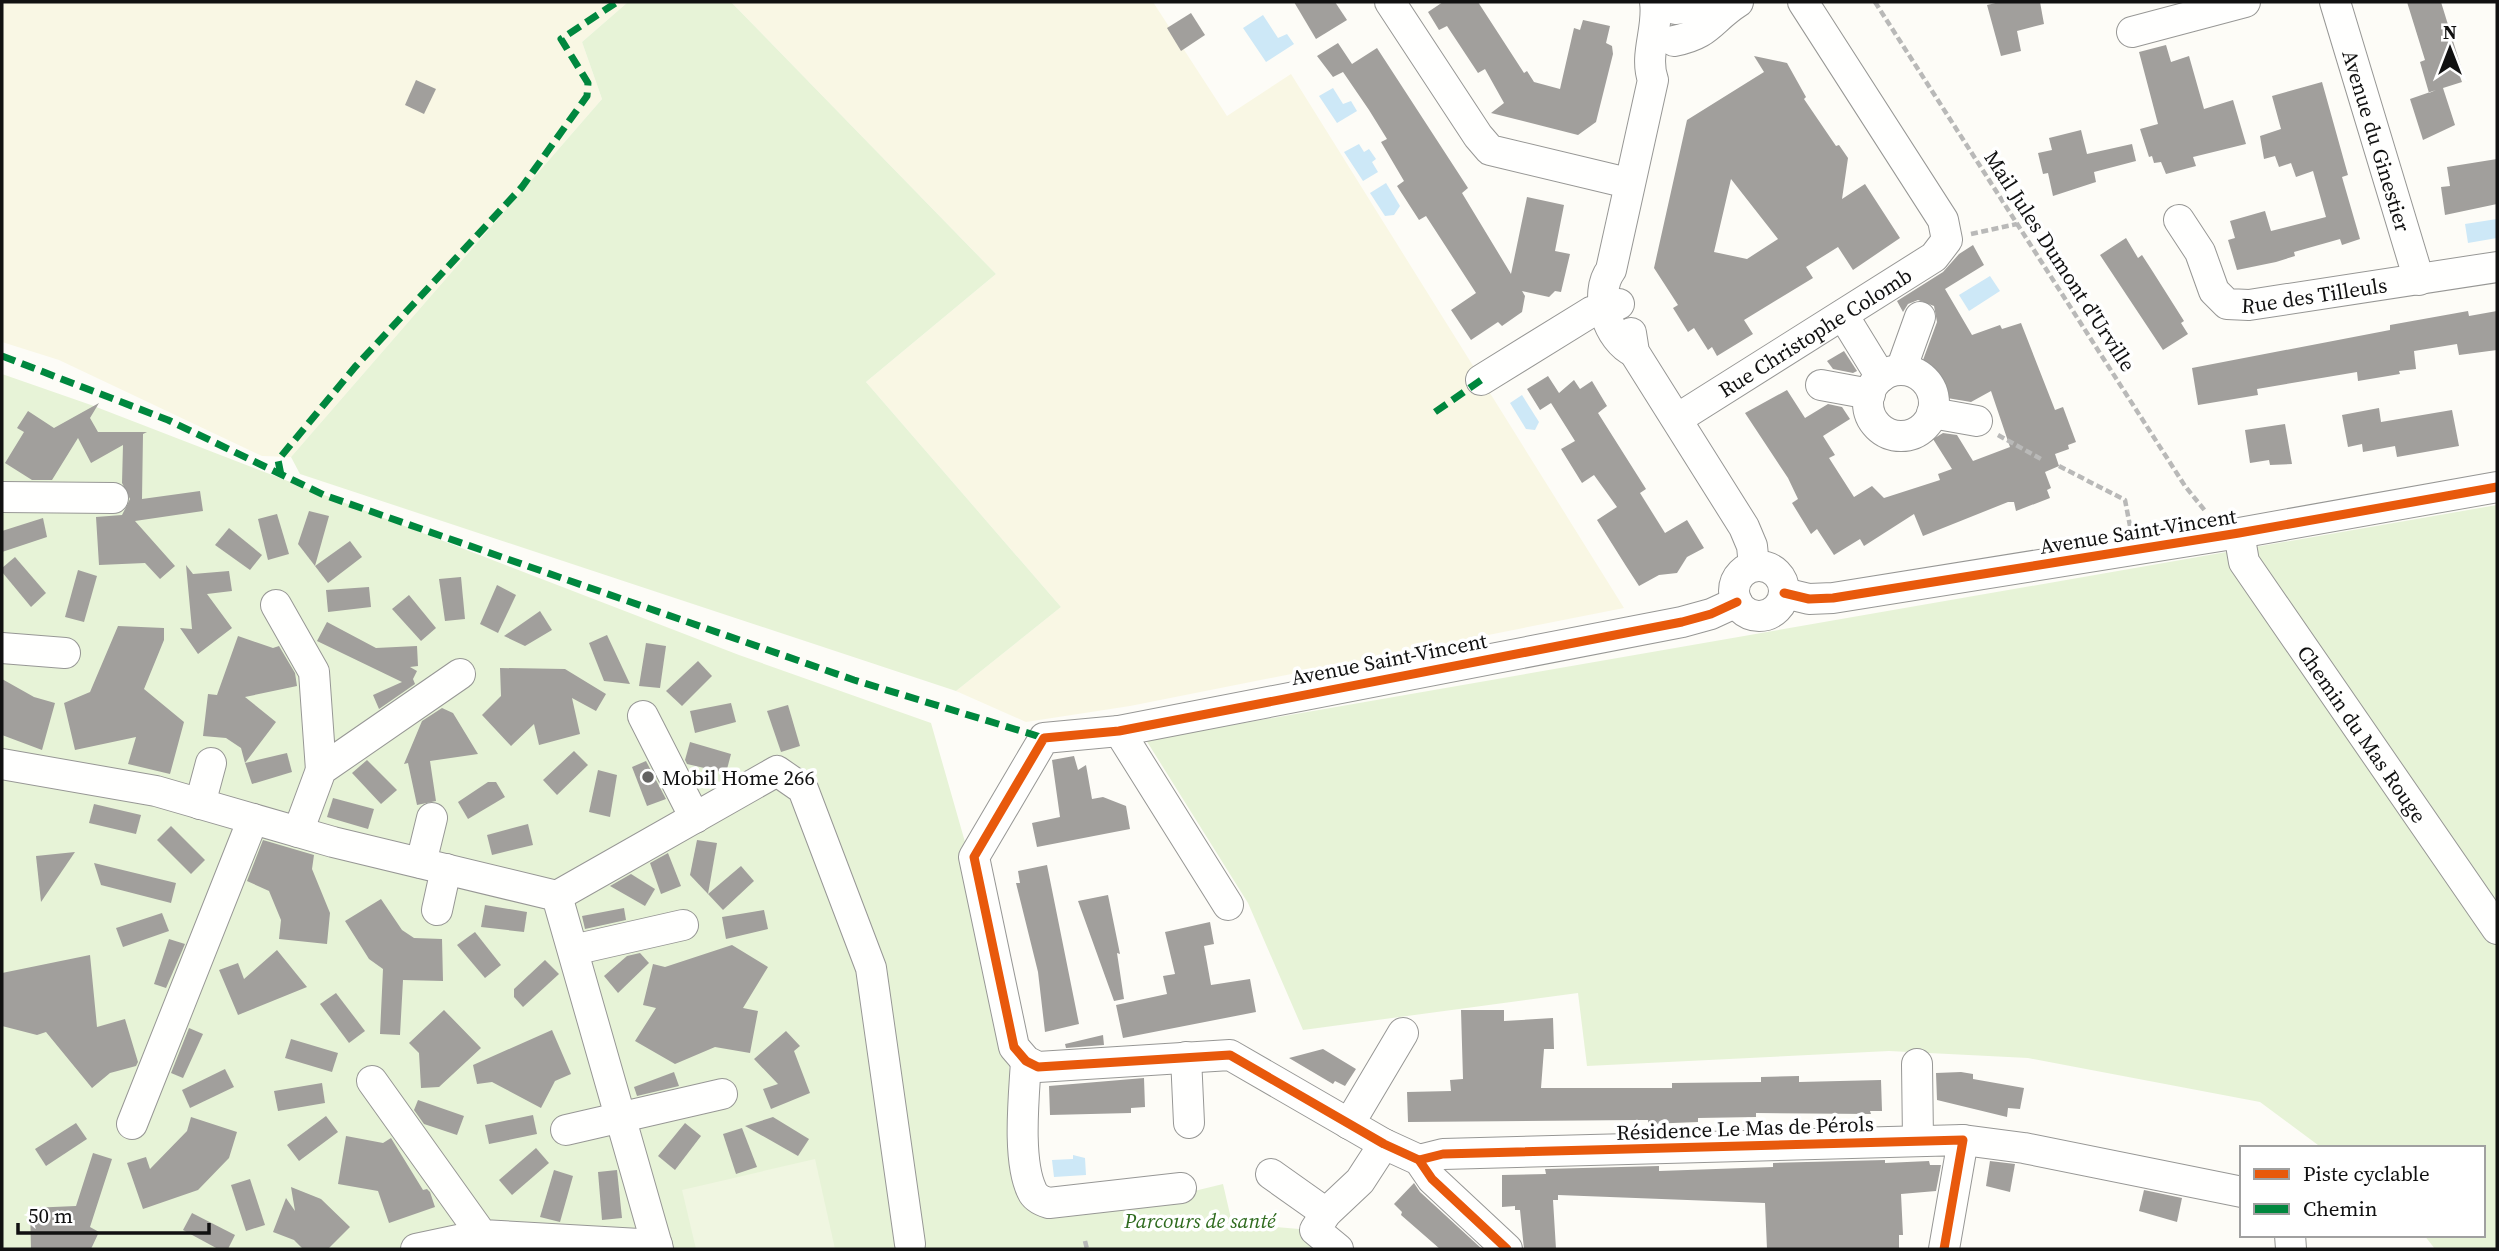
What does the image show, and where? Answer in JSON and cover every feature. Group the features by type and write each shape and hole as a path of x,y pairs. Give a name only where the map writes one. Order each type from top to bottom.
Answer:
{"street":[{"path":"1390,2 1478,136 1490,150 1629,183"},
{"path":"1803,2 1943,220 1947,240"},
{"path":"2132,32 2245,2"},
{"name":"Avenue du Ginestier","path":"2335,2 2419,280"},
{"path":"1728,8 1692,7 1667,16 1648,66 1653,80 1611,270 1604,280 1611,306 1610,326 1623,347 1634,352 1744,527 1752,546 1754,566"},
{"name":"Rue des Tilleuls","path":"2179,220 2200,252 2214,291 2227,304 2249,305 2497,267"},
{"name":"Rue Christophe Colomb","path":"1677,419 1934,257 1947,240"},
{"path":"1480,380 1575,321 1611,306"},
{"path":"1843,315 1884,380"},
{"path":"1821,385 1884,380 1921,376 1928,384 1934,403 1932,413 1919,431 1897,435 1877,425 1868,405 1884,380 1920,317"},
{"path":"1932,413 1976,421"},
{"name":"Avenue Saint-Vincent","path":"1784,593 1810,599 1833,598 2231,534 2497,487"},
{"path":"2,496 113,498"},
{"name":"Chemin du Mas Rouge","path":"2231,534 2244,562 2497,929"},
{"path":"1754,566 1776,572 1781,578 1784,593 1778,608 1764,616 1748,613 1737,602 1737,580 1754,566"},
{"name":"Avenue Saint-Vincent","path":"1026,1061 1014,1047 974,857 1044,738 1119,730 1682,622 1711,614 1737,602"},
{"path":"276,605 314,672 321,770 298,832"},
{"path":"2,648 65,653"},
{"path":"321,770 460,674"},
{"path":"643,716 695,818"},
{"path":"1119,730 1228,905"},
{"path":"200,804 211,763"},
{"path":"2,764 156,791 298,832 557,896 777,771 803,789 871,968 910,1244"},
{"path":"432,818 437,910"},
{"path":"132,1124 253,819"},
{"path":"415,1249 482,1235 658,1247 557,896"},
{"path":"573,950 683,925"},
{"path":"1349,1124 1403,1033"},
{"path":"1181,1188 1049,1203 1041,1201 1032,1192 1023,1146 1026,1061 1038,1067 1230,1055 1384,1144 1419,1160 1432,1179 1507,1249"},
{"path":"1186,1057 1189,1123"},
{"path":"1917,1064 1918,1140"},
{"path":"372,1081 482,1235"},
{"path":"566,1130 722,1094"},
{"path":"1944,1249 1963,1140"},
{"name":"Résidence Le Mas de Pérols","path":"1419,1160 1443,1154 1963,1140 2024,1147 2240,1192"},
{"path":"1338,1249 1315,1230 1326,1213 1360,1181 1384,1144"},
{"path":"1271,1174 1326,1213"}],"path":[{"path":"1947,240 2017,223"},
{"path":"1976,421 2041,459"},
{"path":"2059,466 2125,499 2135,549"},
{"path":"1085,1241 1087,1249"}],"shaded area":[{"path":"2,2 628,2 582,42 602,99 291,457 262,456 59,360 2,342"},
{"path":"731,2 1153,2 1227,116 1291,74 1624,608 1130,706 1026,722 956,691 1061,607 866,382 996,274"}],"green space":[{"path":"628,2 731,2 996,274 866,382 1061,607 956,691 300,474 291,457 602,99 582,42"},
{"name":"Parcours de santé","path":"2,374 91,405 739,655 931,723 965,842 1006,1043 1027,1210 1178,1195 1223,1184 1232,1223 1299,1229 1323,1249 2,1249"},
{"path":"2497,505 2497,1249 2435,1249 2426,1237 2485,1237 2485,1146 2319,1146 2260,1102 2028,1058 1889,1051 1587,1066 1578,993 1303,1030 1248,903 1146,740"},
{"path":"815,1159 835,1249 696,1249 682,1190"}],"water":[{"path":"1263,15 1278,38 1287,34 1294,44 1266,62 1243,28"},
{"path":"1333,88 1343,104 1351,101 1357,111 1337,123 1319,96"},
{"path":"1359,144 1364,152 1369,149 1376,159 1372,162 1378,172 1363,181 1344,152"},
{"path":"1386,183 1400,206 1394,215 1385,216 1370,193"},
{"path":"2497,219 2497,238 2468,243 2465,224"},
{"path":"1990,276 2000,291 1969,311 1959,295"},
{"path":"1522,395 1539,422 1535,430 1526,429 1510,403"},
{"path":"1073,1155 1085,1158 1086,1175 1054,1177 1052,1160 1073,1159"}],"building":[{"path":"1294,2 1335,2 1347,20 1316,39"},
{"path":"1443,2 1478,2 1524,73 1527,71 1534,82 1560,89 1574,28 1580,30 1583,20 1610,26 1606,43 1612,46 1613,54 1596,122 1578,135 1491,113 1504,103 1485,69 1478,73 1447,26 1439,30 1428,12"},
{"path":"2000,2 2040,2 2044,24 2017,31 2021,51 2001,56 1987,5"},
{"path":"2407,2 2441,2 2462,70 2458,71 2462,82 2443,88 2455,125 2423,140 2410,99 2429,92 2420,62 2425,60"},
{"path":"1191,13 1205,35 1181,51 1167,28"},
{"path":"1338,43 1352,64 1377,48 1468,188 1462,193 1511,274 1527,197 1564,205 1555,251 1570,254 1561,292 1555,291 1549,297 1522,291 1525,296 1522,312 1502,326 1498,322 1471,340 1451,310 1476,293 1426,216 1419,220 1397,186 1404,181 1381,142 1387,139 1369,110 1343,72 1333,77 1317,56"},
{"path":"2166,45 2171,62 2189,56 2204,109 2233,100 2246,144 2193,157 2196,166 2166,174 2161,162 2154,163 2152,156 2149,157 2140,129 2158,124 2139,52"},
{"path":"1754,56 1787,63 1806,97 1804,99 1836,146 1839,145 1848,158 1842,199 1865,184 1900,238 1853,270 1838,247 1806,267 1813,278 1744,320 1753,334 1717,356 1712,347 1708,350 1694,328 1688,332 1673,308 1678,305 1654,268 1687,120 1764,72","holes":["1731,179 1778,239 1747,259 1714,252"]},
{"path":"416,80 436,89 424,114 405,105"},
{"path":"2322,82 2348,175 2342,177 2360,239 2342,245 2340,239 2294,252 2295,256 2276,262 2237,270 2228,240 2235,238 2230,221 2265,211 2271,231 2326,217 2313,171 2296,177 2291,163 2279,167 2275,156 2264,159 2260,136 2281,129 2272,96"},
{"path":"2081,130 2087,154 2132,144 2136,161 2094,172 2096,182 2053,196 2048,173 2043,174 2038,153 2052,150 2049,138"},
{"path":"2497,159 2497,204 2445,215 2441,187 2450,186 2447,167"},
{"path":"2126,238 2138,258 2142,255 2184,321 2181,323 2188,334 2163,350 2100,255"},
{"path":"1973,245 1984,265 1945,289 1972,335 2000,325 2002,329 2021,323 2055,410 2063,407 2076,442 2068,445 2069,449 2055,454 2059,466 2045,472 2051,488 2047,490 2050,498 2016,511 2014,502 2008,502 1923,536 1914,514 1864,546 1860,539 1834,555 1817,529 1811,534 1792,503 1798,499 1788,478 1745,413 1787,390 1805,418 1828,404 1842,407 1850,419 1823,436 1835,455 1829,458 1854,497 1872,486 1884,498 1940,480 1938,474 1952,469 1933,439 1943,433 1957,435 1973,461 2010,447 1991,391 1971,402 1947,398 1923,360 1937,322 1934,306 1918,300 1908,304 1903,312 1897,301 1943,272 1959,254"},
{"path":"2468,311 2469,316 2497,311 2497,350 2459,355 2457,344 2414,351 2416,369 2399,371 2400,374 2358,381 2357,372 2257,389 2258,395 2198,405 2192,368 2390,330 2390,325"},
{"path":"1844,351 1857,371 1853,373 1833,369 1827,361"},
{"path":"1548,376 1559,393 1574,380 1580,389 1592,381 1607,406 1598,413 1646,489 1640,493 1665,533 1687,520 1704,548 1687,557 1677,573 1659,575 1639,586 1597,520 1617,507 1594,475 1582,483 1561,449 1575,441 1551,403 1540,410 1527,389"},
{"path":"99,403 90,418 98,432 147,432 143,434 142,499 200,491 203,511 135,521 175,566 160,579 145,563 99,565 96,517 122,515 130,499 122,483 123,445 91,463 78,438 52,480 32,480 5,463 24,432 17,428 28,411 54,428"},
{"path":"2379,408 2381,422 2452,410 2459,446 2397,457 2395,446 2363,452 2362,444 2348,447 2342,415"},
{"path":"2285,424 2292,464 2270,465 2269,460 2250,463 2245,430"},
{"path":"309,511 329,516 315,566 298,544"},
{"path":"277,514 289,554 268,560 258,519"},
{"path":"43,518 47,537 2,552 2,531"},
{"path":"229,528 262,555 250,570 215,545"},
{"path":"350,541 362,557 328,583 315,566"},
{"path":"15,557 46,593 31,607 2,572 2,568"},
{"path":"186,565 193,574 229,571 232,591 207,594 232,628 198,654 180,628 192,629"},
{"path":"78,570 97,576 84,622 65,617"},
{"path":"461,577 465,619 445,621 439,579"},
{"path":"497,585 516,595 498,633 480,624"},
{"path":"369,587 371,607 328,612 326,590"},
{"path":"409,595 436,628 421,641 392,609"},
{"path":"540,611 552,630 525,646 504,636"},
{"path":"327,622 376,648 417,646 418,666 410,667 417,671 413,679 415,684 379,709 373,695 402,682 317,641"},
{"path":"118,626 164,628 164,640 144,689 184,722 170,774 128,764 136,737 75,750 64,703 90,692"},
{"path":"607,635 630,684 604,681 589,643"},
{"path":"238,636 273,648 279,646 295,673 297,686 245,697 276,722 245,763 241,748 226,738 203,736 208,694 217,695"},
{"path":"646,643 666,646 660,688 639,686"},
{"path":"698,661 712,676 682,706 666,691"},
{"path":"500,668 565,669 606,694 596,711 572,698 580,734 539,745 534,724 511,746 482,715 501,696"},
{"path":"2,679 34,697 55,703 42,750 2,735"},
{"path":"731,703 736,722 695,733 690,711"},
{"path":"788,705 800,746 781,752 767,711"},
{"path":"442,708 453,713 478,754 430,761 436,801 417,805 408,763 404,764 422,721"},
{"path":"690,742 731,754 726,773 687,764 685,760"},
{"path":"574,751 588,765 557,795 543,780"},
{"path":"287,753 292,772 252,784 245,763"},
{"path":"1074,756 1078,770 1086,765 1092,799 1103,797 1126,806 1130,829 1037,847 1032,823 1060,817 1052,760"},
{"path":"367,760 397,790 381,804 352,773"},
{"name":"Mobil Home 266","path":"646,761 666,799 647,806 632,767"},
{"path":"598,770 617,775 610,817 589,812"},
{"path":"488,782 496,782 505,797 468,819 458,802"},
{"path":"333,798 374,809 368,829 327,817"},
{"path":"94,804 141,815 136,834 89,823"},
{"path":"528,824 533,845 492,855 487,835"},
{"path":"171,826 205,860 191,874 157,840"},
{"path":"263,840 314,855 312,869 330,913 327,944 279,939 281,920 269,891 247,881"},
{"path":"697,840 717,843 708,894 690,875"},
{"path":"75,852 41,902 36,856"},
{"path":"668,853 681,886 661,894 650,863"},
{"path":"94,863 176,883 171,903 101,885"},
{"path":"1047,865 1079,1024 1045,1032 1038,972 1016,883 1020,883 1018,871"},
{"path":"741,866 754,881 723,910 708,894"},
{"path":"631,874 655,889 645,906 610,886"},
{"path":"1108,895 1120,954 1117,953 1124,999 1114,1001 1078,901"},
{"path":"381,899 402,930 414,938 442,939 443,981 403,980 400,1035 380,1034 383,969 369,959 345,921"},
{"path":"485,905 527,912 524,932 481,927"},
{"path":"624,908 626,920 585,929 582,916"},
{"path":"764,910 768,929 726,939 722,917"},
{"path":"162,913 169,931 123,947 116,928"},
{"path":"1210,922 1214,944 1204,946 1211,985 1250,979 1256,1012 1123,1038 1116,1005 1167,994 1163,976 1175,974 1165,932"},
{"path":"475,932 501,965 485,978 457,945"},
{"path":"169,939 185,944 166,988 154,984"},
{"path":"732,945 768,967 743,1008 758,1011 750,1053 715,1047 675,1064 635,1041 656,1008 643,1005 653,964 665,967"},
{"path":"277,950 307,987 238,1015 219,970 238,963 244,979"},
{"path":"640,953 649,963 618,993 604,976 627,956"},
{"path":"90,955 97,1027 125,1019 138,1062 136,1066 110,1073 92,1088 46,1032 37,1035 2,1026 2,973"},
{"path":"545,960 559,974 523,1007 514,997 514,989"},
{"path":"336,993 365,1031 349,1043 320,1004"},
{"path":"444,1010 481,1048 439,1087 421,1088 419,1053 409,1043"},
{"path":"1461,1010 1504,1010 1504,1021 1553,1018 1554,1049 1544,1049 1541,1088 1672,1088 1672,1083 1761,1082 1761,1077 1799,1076 1799,1082 1881,1080 1882,1111 1870,1111 1871,1114 1756,1113 1756,1117 1698,1118 1698,1122 1648,1124 1648,1120 1408,1122 1407,1092 1451,1091 1450,1080 1463,1079"},
{"path":"189,1028 203,1034 183,1078 171,1073"},
{"path":"552,1030 571,1074 555,1081 541,1108 492,1082 477,1084 473,1065"},
{"path":"786,1031 800,1046 794,1051 810,1093 771,1109 763,1089 778,1084 754,1059"},
{"path":"1103,1035 1104,1045 1066,1048 1065,1044"},
{"path":"291,1039 338,1053 332,1072 285,1058"},
{"path":"1323,1049 1356,1069 1345,1086 1335,1081 1333,1084 1289,1058"},
{"path":"225,1069 234,1087 190,1108 182,1090"},
{"path":"674,1072 679,1086 637,1096 634,1087"},
{"path":"1936,1073 1973,1074 1973,1079 2024,1088 2020,1109 2008,1108 2007,1117 1937,1100"},
{"path":"1144,1078 1145,1107 1131,1108 1131,1113 1050,1115 1049,1086"},
{"path":"322,1083 325,1103 278,1111 274,1091"},
{"path":"418,1100 464,1116 457,1135 424,1124 414,1110"},
{"path":"533,1115 537,1134 489,1144 485,1125"},
{"path":"326,1116 338,1132 299,1161 287,1145"},
{"path":"191,1117 237,1132 229,1158 198,1190 143,1209 127,1163 146,1157 150,1169 187,1131"},
{"path":"773,1117 809,1139 798,1156 745,1126"},
{"path":"76,1123 87,1139 46,1166 35,1149"},
{"path":"685,1123 701,1136 675,1170 658,1156"},
{"path":"742,1128 757,1167 736,1174 723,1134"},
{"path":"346,1136 383,1143 391,1138 423,1190 430,1192 435,1207 389,1223 378,1191 338,1184"},
{"path":"536,1148 549,1163 512,1195 499,1180"},
{"path":"93,1153 112,1159 90,1227 99,1232 91,1249 31,1249 30,1208 76,1206"},
{"path":"1885,1160 1885,1163 1929,1161 1930,1165 1941,1165 1936,1191 1901,1194 1903,1235 1899,1235 1899,1248 1767,1249 1765,1203 1558,1195 1558,1200 1553,1200 1556,1249 1524,1249 1520,1210 1515,1210 1515,1206 1502,1207 1502,1175 1546,1174 1545,1169 1659,1166 1659,1171 1773,1167 1773,1163"},
{"path":"1990,1161 2015,1164 2010,1192 1986,1186"},
{"path":"554,1170 573,1176 560,1222 540,1217"},
{"path":"617,1170 622,1218 602,1220 598,1172"},
{"path":"250,1179 265,1225 246,1231 231,1185"},
{"path":"1414,1183 1420,1192 1482,1249 1440,1249 1401,1215 1402,1212 1394,1204"},
{"path":"291,1187 321,1199 350,1227 328,1249 303,1249 294,1240 273,1232 286,1198 295,1211"},
{"path":"2144,1190 2182,1198 2177,1222 2139,1211"},
{"path":"192,1213 235,1235 228,1249 218,1249 183,1230"}],"marked path":[{"path":"281,475 278,460 355,367 522,187 587,96 588,83 561,39 617,2"},
{"path":"2,356 168,420 324,495 854,680 1044,738"},
{"path":"1435,412 1481,380"}],"cycle path":[{"path":"1784,593 1809,599 1833,598 2239,533 2497,487"},
{"path":"1507,1249 1432,1179 1419,1160 1384,1144 1230,1055 1038,1067 1026,1061 1014,1047 974,857 1044,738 1119,731 1682,622 1711,614 1737,602"},
{"path":"1419,1160 1443,1154 1963,1140 1944,1249"}],"place":[{"name":"Mobil Home 266","path":"648,777"}]}
